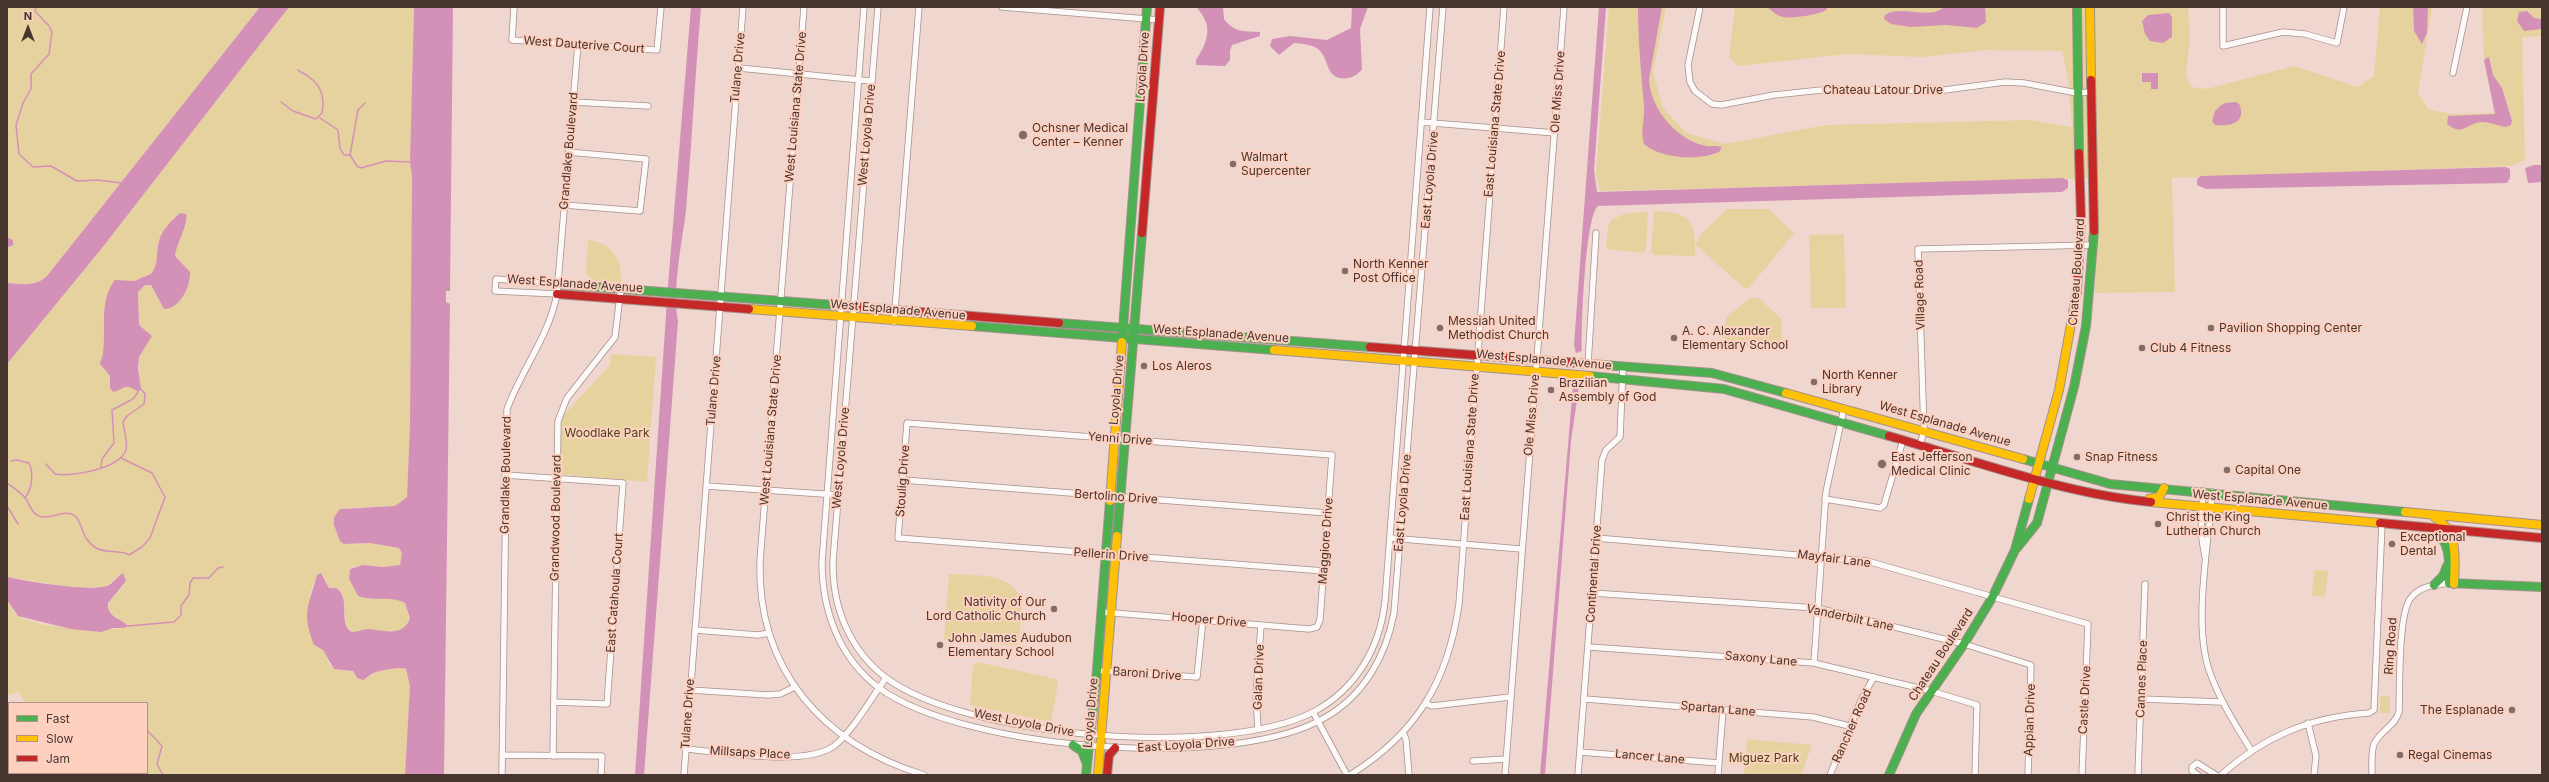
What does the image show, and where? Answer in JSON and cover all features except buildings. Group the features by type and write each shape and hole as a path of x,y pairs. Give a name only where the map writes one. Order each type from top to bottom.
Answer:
{"main road":[{"name":"Loyola Drive","path":"1087,772 1102,612 1105,554 1124,329 1147,7"},
{"name":"Loyola Drive","path":"1098,775 1160,7"},
{"name":"Chateau Boulevard","path":"1889,775 1904,738 1931,691 1964,644 1992,598 2015,550 2062,384 2076,307 2081,244 2076,51 2077,7"},
{"name":"Chateau Boulevard","path":"2015,550 2037,523 2074,387 2088,308 2094,245 2090,92 2090,7"},
{"path":"2076,51 2090,51"},
{"path":"1140,109 1152,110"},
{"path":"2079,172 2092,172"},
{"name":"West Esplanade Avenue","path":"558,284 781,300 895,311 1134,330 1259,338 1698,372 1724,376 1844,408 2110,484 2203,491 2542,525"},
{"path":"2078,290 2090,291"},
{"name":"West Esplanade Avenue","path":"557,294 839,318 1123,338 1476,366 1724,389 1893,438 1974,459 2036,478 2132,500 2542,538"},
{"path":"2076,307 2088,308"},
{"path":"1206,345 1207,335"},
{"path":"1258,349 1259,338"},
{"path":"1310,342 1310,353"},
{"path":"1364,357 1365,346"},
{"path":"1121,360 1132,361"},
{"path":"1646,368 1651,382"},
{"path":"1688,385 1695,378 1698,372"},
{"path":"2062,384 2074,387"},
{"path":"1866,430 1876,427 1878,422 1872,416"},
{"path":"1893,438 1886,430 1888,425 1895,423"},
{"path":"1943,451 1966,453 1976,446"},
{"path":"1974,459 1981,453 1994,451"},
{"path":"1986,463 1992,455 2014,456"},
{"path":"2083,489 2102,490 2110,484"},
{"path":"2116,497 2120,490 2148,487"},
{"path":"2132,500 2159,497 2164,488"},
{"path":"2300,515 2301,501"},
{"path":"2339,519 2338,513 2342,509 2373,509"},
{"path":"2426,514 2439,518 2450,530 2455,547 2452,583"},
{"path":"2023,519 2037,523"},
{"path":"2477,532 2476,526 2479,524 2497,520"},
{"path":"2427,528 2440,533 2447,541 2448,563 2452,583"},
{"path":"2518,536 2542,534"},
{"path":"2434,585 2443,576 2448,563"},
{"name":"Ring Road","path":"2452,583 2542,587"},
{"path":"1073,745 1084,754 1087,772"},
{"path":"1107,775 1109,755 1115,748"}],"street":[{"name":"West Dauterive Court","path":"514,7 512,40 657,50 661,7"},
{"name":"Tulane Drive","path":"684,775 743,7"},
{"name":"West Louisiana State Drive","path":"804,7 760,573 762,597 769,633 795,687 807,704 843,737 872,756 921,775"},
{"name":"West Loyola Drive","path":"864,7 839,318 822,570 826,604 831,623 843,647 861,670 879,687 908,704 954,720 1004,733 1073,745"},
{"name":"West Loyola Drive","path":"878,7 833,562 836,600 842,621 854,642 870,663 886,678 926,698 984,716 1041,728 1091,734"},
{"path":"894,322 919,7"},
{"path":"1002,7 1159,20"},
{"name":"East Loyola Drive","path":"1091,734 1102,736 1172,738 1258,728 1292,721 1313,712 1345,689 1361,670 1374,647 1383,616 1390,538 1420,122 1430,7"},
{"name":"East Loyola Drive","path":"1073,745 1100,748 1173,748 1232,743 1281,735 1318,722 1340,708 1360,688 1384,652 1394,613 1443,7"},
{"name":"East Louisiana State Drive","path":"1348,775 1368,764 1402,733 1425,703 1442,674 1454,640 1459,604 1462,544 1496,128 1504,7"},
{"name":"Ole Miss Drive","path":"1505,775 1521,549 1564,7"},
{"name":"Chateau Latour Drive","path":"1700,7 1688,65 1688,74 1695,91 1712,104 1730,105 1774,95 1831,89 1937,91 2005,82 2031,84 2077,93 2090,92"},
{"path":"2223,7 2222,46 2283,32 2305,34 2337,43 2344,7"},
{"path":"2453,73 2468,7"},
{"name":"Grandlake Boulevard","path":"502,775 507,409 516,383 543,337 553,314 557,294 578,44"},
{"path":"739,68 872,81"},
{"path":"573,102 648,106"},
{"path":"1420,122 1555,133"},
{"path":"564,205 640,211 646,159 568,152"},
{"path":"1588,364 1596,234"},
{"name":"Village Road","path":"1920,445 1924,431 1918,249 2081,244 2094,245"},
{"name":"West Esplanade Avenue","path":"557,294 495,290 496,280 558,284"},
{"name":"Grandwood Boulevard","path":"553,756 556,477 560,411 577,382 598,360 615,337 621,299 621,288"},
{"name":"Continental Drive","path":"1578,775 1589,647 1602,460 1606,450 1620,437 1623,367"},
{"path":"1814,663 1820,555 1825,499 1830,464 1844,408"},
{"name":"Yenni Drive","path":"907,423 1332,455"},
{"name":"Stoulig Drive","path":"898,538 907,423"},
{"path":"1825,499 1880,508 1884,505 1903,440"},
{"name":"Maggiore Drive","path":"1317,627 1320,620 1332,455"},
{"path":"505,475 556,477"},
{"name":"East Catahoula Court","path":"554,702 607,704 623,483 556,477"},
{"name":"Bertolino Drive","path":"903,480 1328,514"},
{"path":"706,486 838,495"},
{"path":"2203,491 2201,533 2206,558"},
{"path":"2212,492 2212,507 2206,558 2203,618 2205,655 2221,702 2252,750"},
{"path":"2221,775 2262,743 2308,723 2324,718 2369,713 2374,710 2382,523"},
{"name":"Pellerin Drive","path":"898,538 1324,571"},
{"path":"1390,538 1521,549"},
{"name":"Mayfair Lane","path":"1596,538 1820,555 1867,561 1992,598 2088,624"},
{"name":"Ring Road","path":"2372,775 2373,746 2382,733 2396,719 2399,712 2404,615 2410,599 2424,588 2452,583"},
{"name":"Cannes Place","path":"2138,775 2144,584"},
{"name":"Vanderbilt Lane","path":"1592,593 1817,608 1964,644 2031,665"},
{"name":"Hooper Drive","path":"1102,612 1309,629 1317,627"},
{"name":"Baroni Drive","path":"1097,670 1197,677 1203,620"},
{"name":"Galan Drive","path":"1258,728 1256,696 1261,624"},
{"name":"Castle Drive","path":"2082,775 2088,624"},
{"path":"694,630 758,635 769,633"},
{"name":"Saxony Lane","path":"1589,647 1814,663 1931,691 1977,705 1975,775"},
{"name":"Appian Drive","path":"2028,775 2031,665"},
{"name":"Rancher Road","path":"1830,775 1850,726 1874,677"},
{"name":"Millsaps Place","path":"686,749 785,757 821,752 833,746 843,737 886,678"},
{"path":"690,690 768,695 780,694 795,687"},
{"path":"1425,703 1432,706 1510,698"},
{"name":"Spartan Lane","path":"1584,699 1813,717 1850,726"},
{"path":"2141,699 2221,702"},
{"path":"1718,775 1723,710"},
{"path":"1313,712 1348,775"},
{"path":"2308,723 2316,756 2314,775"},
{"path":"1402,733 1406,739 1409,775"},
{"name":"Lancer Lane","path":"1580,752 1719,763"},
{"path":"502,755 602,756 601,775"},
{"path":"1473,761 1506,759"},
{"path":"2198,775 2192,771 2192,767 2197,763 2216,775"}],"green space":[{"path":"7,7 260,7 47,276 43,280 28,284 7,283 7,248 10,248 11,238 7,237"},
{"path":"289,7 414,7 410,162 412,176 410,424 407,497 395,506 345,508 334,525 340,541 351,545 370,543 399,548 402,553 400,565 396,567 357,566 352,567 349,575 358,596 364,598 394,599 405,603 410,618 407,624 398,631 366,630 352,632 346,624 344,597 339,590 329,588 324,576 317,575 309,596 316,647 320,648 324,652 333,668 353,672 357,678 367,679 370,676 385,670 397,668 406,669 410,686 405,775 7,775 8,720 8,774 148,774 148,702 24,702 19,692 7,695 7,600 15,614 23,619 45,625 91,631 124,628 123,621 111,613 109,609 110,601 123,586 116,578 105,587 71,587 7,577 7,364 102,248","holes":["180,213 175,256 190,272 187,290 179,300 170,307 164,309 151,285 145,285 138,292 139,325 152,336 139,357 139,385 125,386 113,392 110,376 103,369 101,358 103,355 105,308 109,290 113,282 134,281 151,274 157,265 157,248 160,237 171,221"]},
{"path":"1609,7 1666,7 1653,72 1663,108 1686,133 1725,144 1826,125 2030,120 2072,127 2068,79 2062,51 1987,50 1923,57 1848,54 1739,66 1729,57 1735,7 2188,7 2190,36 2186,75 2191,87 2207,89 2294,66 2358,87 2374,76 2380,7 2432,7 2418,93 2429,110 2451,114 2495,113 2484,60 2482,10 2485,7 2542,7 2542,36 2522,37 2525,160 2511,166 2172,178 2175,292 2095,293 2096,178 1600,191 1596,174"},
{"path":"1727,209 1769,209 1794,233 1749,288 1744,288 1696,245 1699,236"},
{"path":"1654,211 1676,214 1689,220 1694,234 1695,256 1654,255 1651,252"},
{"path":"1648,212 1646,250 1644,253 1606,249 1608,227 1611,220 1627,213"},
{"path":"1844,234 1846,308 1811,308 1809,235"},
{"path":"588,240 604,245 614,254 620,267 621,283 592,280 586,273"},
{"path":"1750,298 1759,298 1781,319 1782,339 1775,343 1760,347 1753,347 1731,342 1724,338 1726,318"},
{"name":"Woodlake Park","path":"611,354 656,357 647,482 559,474 562,417 610,365"},
{"path":"2314,570 2328,571 2325,597 2312,595"},
{"path":"949,574 980,575 991,577 1009,584 1016,591 1022,604 1018,646 944,640"},
{"path":"977,662 1056,679 1058,683 1051,722 970,705 973,665"},
{"path":"2380,696 2390,696 2390,713 2380,713"},
{"name":"Miguez Park","path":"1747,739 1812,745 1801,775 1744,775"}],"shaded area":[{"path":"260,7 289,7 102,248 7,364 7,283 33,283 43,280 47,276"},
{"path":"414,7 453,7 450,291 446,291 446,302 450,304 444,775 405,775 410,686 406,669 403,668 381,671 363,680 357,678 353,671 334,669 323,650 314,645 310,634 307,616 309,602 317,575 321,573 329,588 336,588 341,592 344,604 345,623 352,632 364,629 398,631 407,624 410,618 405,603 394,599 364,598 358,596 349,579 350,569 363,565 383,567 400,565 402,553 399,548 370,543 344,544 340,541 334,525 334,517 340,509 395,506 407,497 410,424 412,176 410,162"},
{"path":"691,7 701,7 690,159 686,210 677,280 676,308 678,321 644,775 635,775 668,285"},
{"path":"1197,7 1223,7 1224,19 1228,24 1240,30 1260,32 1260,36 1232,45 1230,60 1225,66 1196,65 1196,60 1202,50 1207,34 1206,23"},
{"path":"1352,7 1368,7 1360,29 1362,69 1351,77 1342,78 1333,75 1323,54 1312,46 1294,43 1279,55 1270,46 1272,39 1290,36 1327,40 1351,28"},
{"path":"1599,7 1606,7 1594,170 1597,192 2062,178 2068,180 2068,188 2062,192 1598,206 1594,214 1590,230 1587,251 1583,299 1582,351 1576,353 1574,345"},
{"path":"1638,7 1662,7 1649,79 1654,101 1660,112 1675,130 1685,137 1695,143 1706,146 1722,147 1719,152 1701,157 1680,157 1660,153 1644,144 1642,134 1644,105 1639,44"},
{"path":"1767,7 1827,7 1827,9 1820,13 1799,17 1783,17 1774,13"},
{"path":"1944,7 1985,7 1986,22 1977,28 1946,25 1911,27 1891,24 1884,19 1885,15 1892,12 1907,11 1931,13"},
{"path":"2413,7 2428,7 2427,33 2422,44 2414,31"},
{"path":"2527,11 2534,18 2542,19 2542,29 2524,31 2517,21 2519,12"},
{"path":"2169,13 2172,17 2172,37 2163,43 2150,41 2145,34 2142,21 2148,15"},
{"path":"2489,57 2493,75 2502,88 2512,121 2511,125 2506,127 2482,122 2461,129 2452,128 2447,124 2448,116 2495,114 2484,60"},
{"path":"2142,73 2158,73 2158,89 2151,89 2151,82 2142,82"},
{"path":"2236,102 2241,108 2241,115 2237,122 2229,125 2215,125 2212,121 2215,111 2225,103"},
{"path":"2534,165 2542,165 2542,182 2528,183 2525,168"},
{"path":"2506,167 2510,169 2510,178 2507,183 2206,189 2197,185 2197,179 2201,176"},
{"path":"180,213 186,214 186,223 175,256 190,272 189,284 180,301 170,308 164,309 151,285 145,285 138,292 139,325 152,336 139,357 138,368 141,389 138,392 130,387 125,387 113,392 110,388 110,376 100,364 103,354 104,315 107,296 115,280 134,281 151,274 154,270 156,262 160,237 167,226"},
{"path":"7,237 13,240 13,245 7,248"},
{"path":"1576,384 1579,386 1571,441 1545,775 1540,775 1573,386"},
{"path":"123,573 126,581 108,603 108,608 114,616 128,626 124,628 113,628 101,632 71,629 18,616 7,600 7,577 59,586 90,588 109,585"}],"waterway":[{"path":"36,7 35,11 49,26 52,32 49,54 31,74 31,89 23,103 16,125 19,154 33,167 51,166 77,181 98,180 121,183"},
{"path":"281,102 293,111 316,119 322,113 323,97 320,88 308,76 298,70"},
{"path":"320,118 338,130 340,148 344,155 350,155 358,110 365,103"},
{"path":"350,155 357,166 361,168 386,161 410,162"},
{"path":"46,464 55,474 63,475 83,473 105,467 122,457 126,450 123,422 127,416 144,404 145,394 141,389"},
{"path":"101,468 102,459 114,443 112,410 133,399 138,392"},
{"path":"7,483 25,497 32,511 36,515 48,517 66,513 71,514 78,519 87,540 96,548 104,551 121,552 129,555 142,547 150,538 165,497 152,473 121,458"},
{"path":"11,461 17,460 29,463 31,467 31,486 25,498"},
{"path":"7,506 18,524"},
{"path":"128,626 174,622 181,615 181,606 189,595 190,583 193,578 209,578 218,568 223,567"},
{"path":"148,731 162,746 157,764 163,775"},
{"path":"7,758 8,766"}],"traffic: fast":[{"path":"1122,342 1147,7"},
{"path":"2077,7 2079,153"},
{"path":"2017,548 2037,523 2074,387 2086,326 2094,231"},
{"path":"1117,536 1142,233"},
{"path":"557,284 834,305"},
{"path":"1059,323 1370,347"},
{"path":"972,326 1274,350"},
{"path":"1590,364 1712,373 1786,393"},
{"path":"1590,376 1724,389 1889,436"},
{"path":"2023,459 2110,484 2405,512"},
{"path":"1889,775 1916,714 1964,644 1992,598 2015,550 2029,499"},
{"path":"1086,775 1097,670 1110,501"},
{"path":"2433,530 2444,541 2446,547 2449,561 2449,583 2542,587"},
{"path":"2434,585 2443,576 2447,566"},
{"path":"1073,745 1082,751 1087,764"}],"traffic: slow":[{"path":"2090,7 2091,80"},
{"path":"2029,499 2059,390 2077,291"},
{"path":"749,309 972,326"},
{"path":"1110,501 1122,342"},
{"path":"1274,350 1590,376"},
{"path":"1786,393 2023,459"},
{"path":"2149,499 2159,497 2164,488"},
{"path":"2151,502 2380,523"},
{"path":"2405,512 2542,525"},
{"path":"2433,516 2447,529 2454,546 2454,584"},
{"path":"1098,775 1117,536"}],"traffic: jam":[{"path":"1142,233 1160,7"},
{"path":"2091,80 2094,231"},
{"path":"2077,291 2081,220 2079,153"},
{"path":"557,294 749,309"},
{"path":"834,305 1059,323"},
{"path":"1370,347 1590,364"},
{"path":"1889,436 2052,484 2085,492 2151,502"},
{"path":"2380,523 2542,538"},
{"path":"1107,775 1109,755 1115,748"}],"place":[{"name":"Ochsner Medical Center – Kenner","path":"1023,135"},
{"name":"Walmart Supercenter","path":"1233,164"},
{"name":"North Kenner Post Office","path":"1345,271"},
{"name":"Messiah United Methodist Church","path":"1440,328"},
{"name":"Pavilion Shopping Center","path":"2211,328"},
{"name":"A. C. Alexander Elementary School","path":"1674,338"},
{"name":"Club 4 Fitness","path":"2142,348"},
{"name":"Los Aleros","path":"1144,366"},
{"name":"North Kenner Library","path":"1814,382"},
{"name":"Brazilian Assembly of God","path":"1551,390"},
{"name":"Snap Fitness","path":"2077,457"},
{"name":"East Jefferson Medical Clinic","path":"1882,464"},
{"name":"Capital One","path":"2227,470"},
{"name":"Christ the King Lutheran Church","path":"2158,524"},
{"name":"Exceptional Dental","path":"2392,544"},
{"name":"Nativity of Our Lord Catholic Church","path":"1054,609"},
{"name":"John James Audubon Elementary School","path":"940,645"},
{"name":"The Esplanade","path":"2512,710"},
{"name":"Regal Cinemas","path":"2400,755"}]}
